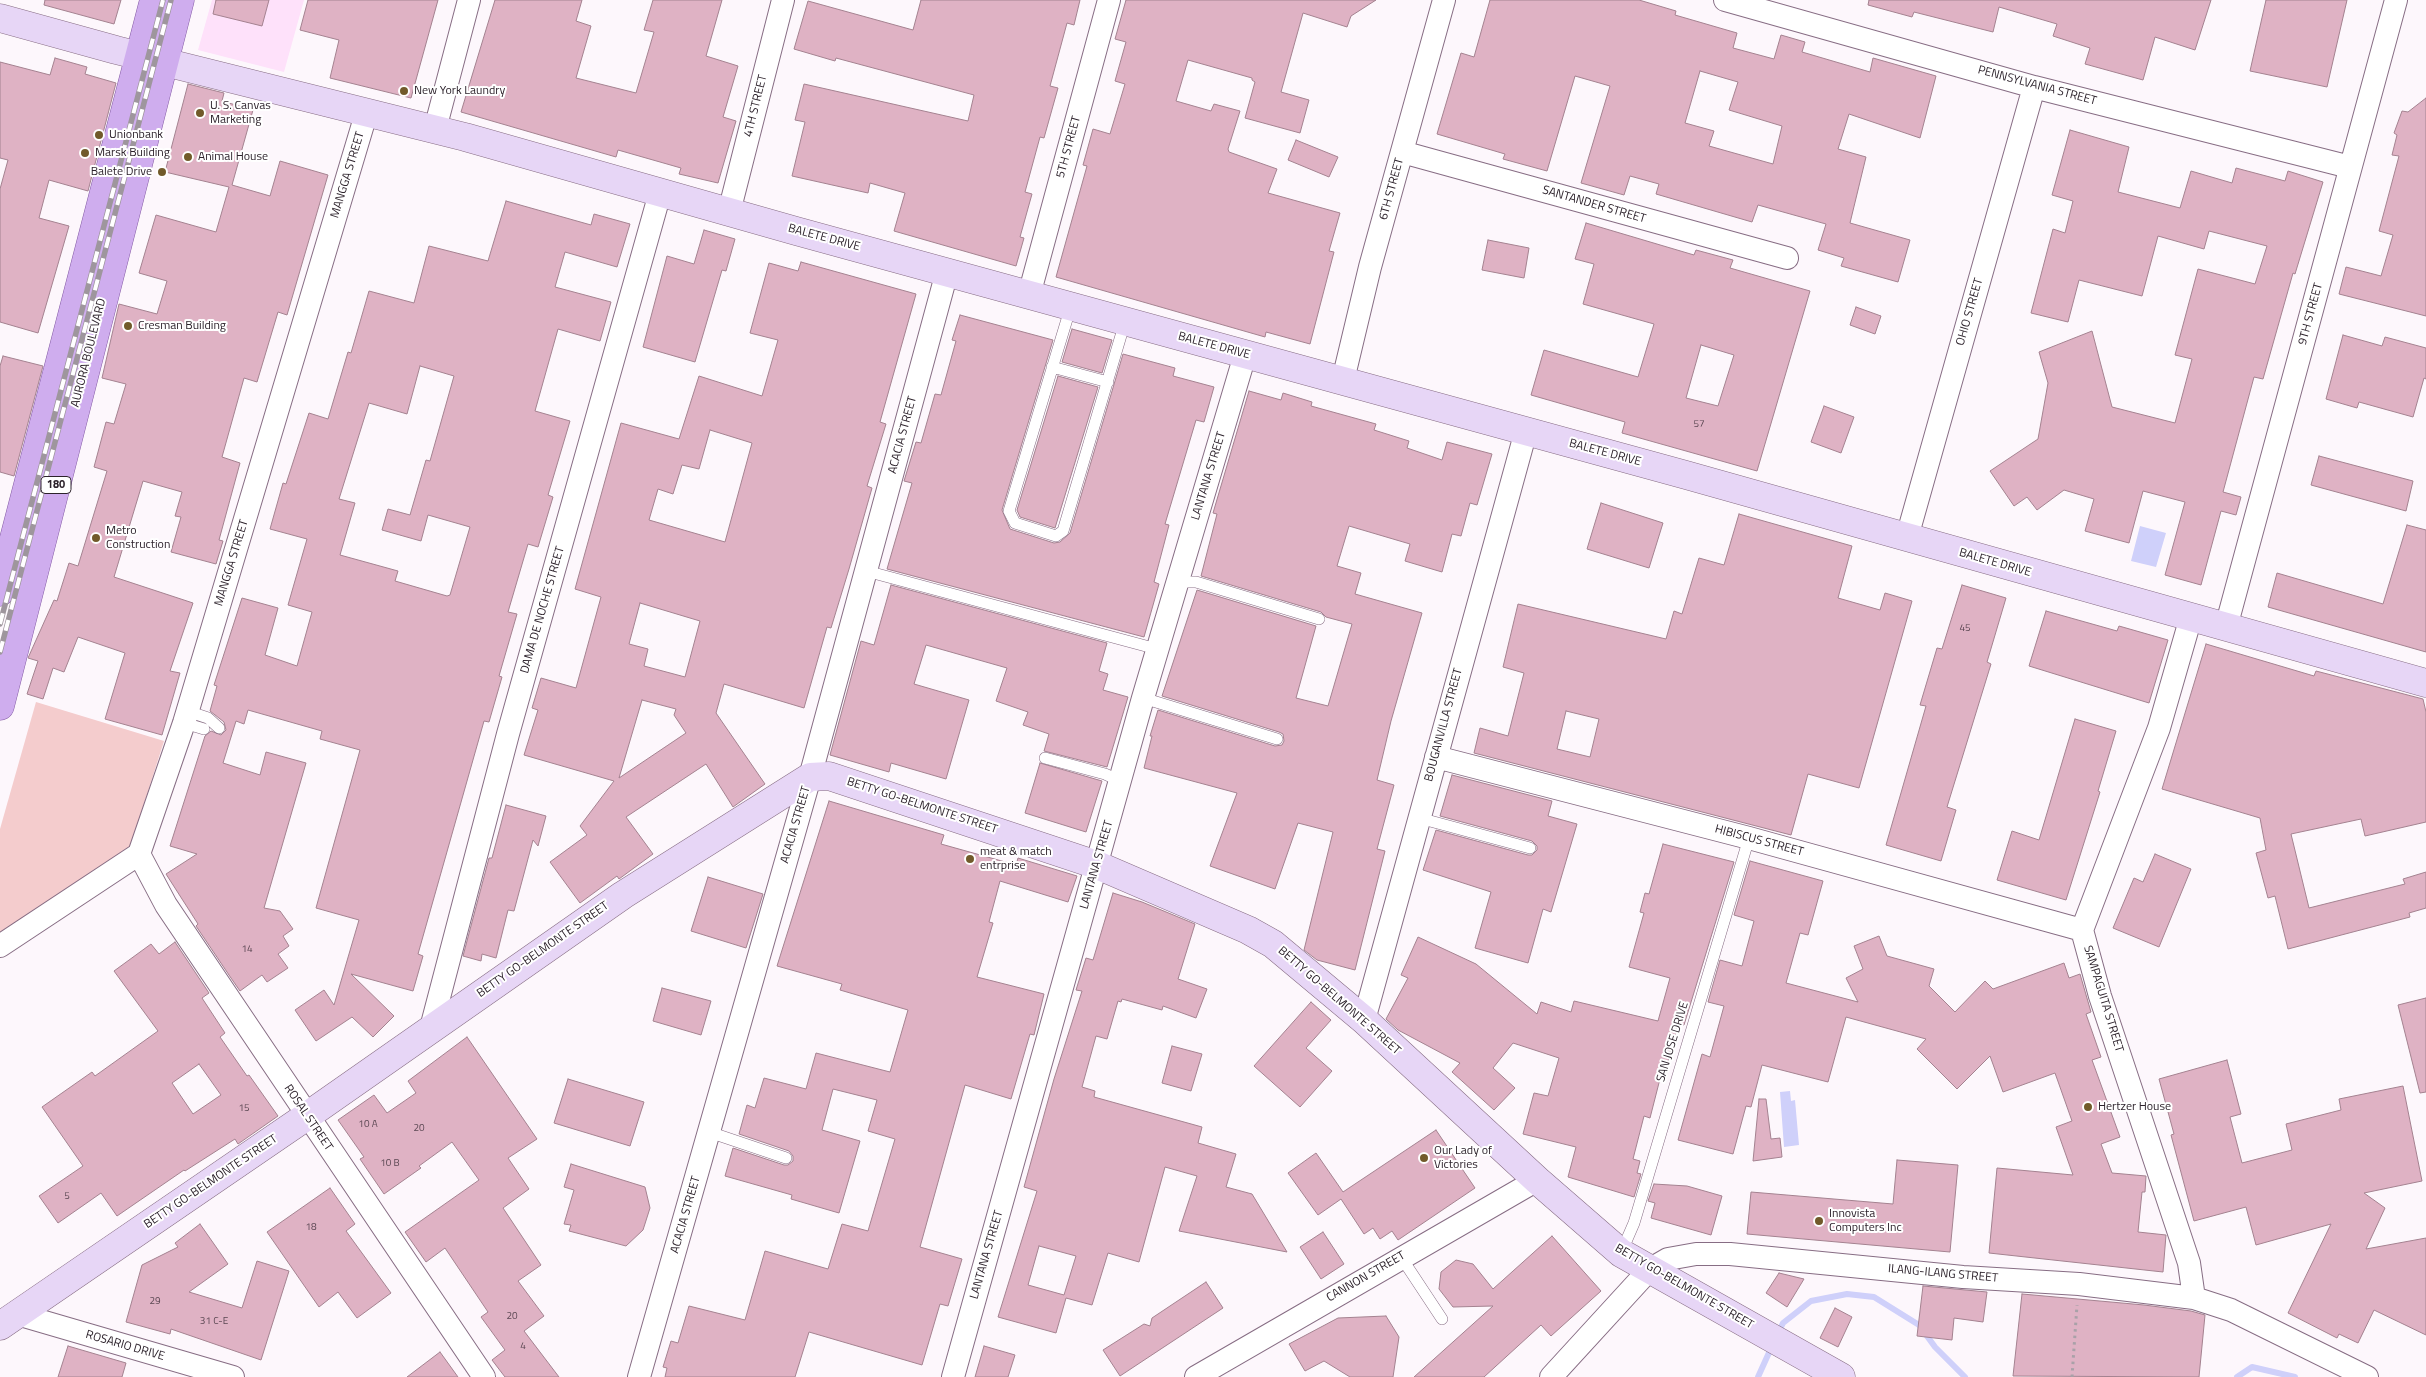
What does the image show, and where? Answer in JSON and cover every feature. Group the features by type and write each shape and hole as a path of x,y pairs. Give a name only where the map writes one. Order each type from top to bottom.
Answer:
{"main road":[{"name":"AURORA BOULEVARD","path":"0,706 152,59 154,0"},
{"name":"AURORA BOULEVARD","path":"0,592 152,59 180,0"}],"street":[{"path":"435,129 468,0"},
{"name":"4TH STREET","path":"729,212 783,0"},
{"name":"5TH STREET","path":"1029,295 1109,0"},
{"name":"6TH STREET","path":"1343,380 1370,267 1444,0"},
{"name":"PENNSYLVANIA STREET","path":"1725,0 2034,87 2350,167"},
{"name":"9TH STREET","path":"2226,627 2396,0"},
{"name":"BALETE DRIVE","path":"0,18 152,59 435,129 1125,322 1343,380 1907,536 2191,618 2426,683"},
{"name":"OHIO STREET","path":"1907,536 2034,87"},
{"name":"MANGGA STREET","path":"139,854 192,721 367,111"},
{"name":"SANTANDER STREET","path":"1402,152 1787,258"},
{"name":"DAMA DE NOCHE STREET","path":"432,1028 508,734 660,193"},
{"name":"ACACIA STREET","path":"640,1377 810,777 947,272"},
{"name":"LANTANA STREET","path":"953,1377 1157,648 1245,355"},
{"name":"BOUGANVILLA STREET","path":"1364,1020 1526,431"},
{"name":"SAMPAGUITA STREET","path":"2191,618 2159,728 2082,930 2100,996 2189,1263 2194,1298"},
{"name":"HIBISCUS STREET","path":"1436,757 1749,838 2082,930"},
{"name":"BETTY GO-BELMONTE STREET","path":"8,1320 307,1116 623,895 810,777 829,776 1097,865 1248,930 1273,944 1364,1020 1537,1180 1621,1253 1841,1377"},
{"path":"0,946 139,854"},
{"name":"ROSAL STREET","path":"139,854 166,905 484,1377"},
{"name":"CANNON STREET","path":"1196,1377 1537,1180"},
{"name":"ILANG-ILANG STREET","path":"1551,1377 1649,1270 1668,1259 1696,1254 1730,1254 1963,1277 2079,1284 2194,1298 2231,1310 2367,1377"},
{"name":"ROSARIO DRIVE","path":"8,1320 233,1377"}],"lane":[{"path":"1071,306 1009,511 1015,523 1056,536 1063,531 1125,322"},
{"path":"1052,367 1108,382"},
{"path":"866,571 1157,648"},
{"path":"1177,582 1196,582 1319,619"},
{"path":"1143,698 1277,739"},
{"path":"192,721 208,718 219,728"},
{"path":"1045,758 1105,774 1120,781"},
{"path":"1419,818 1530,848"},
{"name":"SAN JOSE DRIVE","path":"1621,1253 1634,1223 1749,838"},
{"path":"709,1132 786,1158"},
{"path":"1401,1257 1442,1319"}],"path":[{"path":"2072,1377 2077,1300"}],"shaded area":[{"path":"212,0 304,0 284,72 198,50"},
{"path":"36,702 164,741 130,848 0,935 0,829"}],"water":[{"path":"2140,526 2166,533 2156,567 2131,561"},
{"path":"1790,1091 1791,1101 1795,1100 1799,1145 1784,1147 1780,1092"}],"building":[{"path":"45,0 121,0 114,24 44,5"},
{"path":"216,0 269,0 262,26 213,14"},
{"path":"308,0 438,0 411,98 330,78 339,40 300,30"},
{"path":"495,0 582,0 576,21 591,26 576,78 636,93 654,32 644,30 653,0 722,0 706,56 738,66 723,117 736,121 718,183 679,174 681,168 618,150 616,157 461,112"},
{"path":"921,0 1080,0 1074,25 1067,23 1050,86 1058,88 1044,138 1040,137 1025,192 1032,194 1020,237 1024,238 1016,266 894,231 905,193 870,183 868,193 792,176 805,122 795,120 804,84 968,121 974,95 836,58 835,61 794,49 808,1 913,30"},
{"path":"1126,0 1376,0 1351,16 1347,27 1303,13 1281,92 1309,100 1300,133 1245,118 1255,82 1252,78 1188,60 1176,101 1211,111 1214,104 1240,111 1228,149 1229,152 1277,169 1268,193 1340,213 1329,251 1334,252 1310,344 1266,332 1265,337 1056,277 1087,166 1083,165 1093,129 1110,134 1125,84 1115,81 1126,42 1115,39"},
{"path":"1490,0 1639,0 1676,11 1675,15 1737,33 1733,48 1774,59 1781,35 1805,42 1802,52 1870,72 1873,58 1936,76 1920,138 1849,114 1838,149 1866,157 1850,223 1910,240 1898,282 1841,266 1844,258 1818,250 1826,224 1758,205 1752,222 1656,194 1659,184 1630,176 1624,195 1581,183 1610,86 1575,76 1547,171 1503,159 1505,154 1437,134 1461,53 1474,57","holes":["1700,71 1738,82 1729,110 1782,126 1773,164 1709,146 1714,131 1685,123"]},
{"path":"1869,0 2211,0 2195,50 2155,37 2143,80 2085,64 2090,48 2053,36 2057,24 1999,7 1993,32 1914,12 1912,17 1868,5"},
{"path":"2266,0 2347,0 2327,87 2250,71"},
{"path":"55,58 87,67 85,74 116,83 88,191 49,180 39,218 69,226 38,333 0,322 0,189 8,160 0,158 0,62 50,75"},
{"path":"188,84 224,93 222,101 253,110 232,185 270,196 280,161 328,175 287,315 278,312 257,382 244,378 222,457 240,463 219,540 223,541 216,564 171,552 181,517 175,516 182,492 143,481 114,577 193,603 170,671 180,673 162,735 105,719 125,653 78,637 64,672 53,668 43,699 27,694 38,661 28,658 54,600 57,601 69,563 78,566 107,471 94,467 106,422 114,424 126,384 102,378 119,304 157,314 167,281 139,273 156,215 216,232 229,187 165,172"},
{"path":"2426,98 2426,316 2339,294 2346,267 2381,276 2393,235 2379,231 2399,156 2392,155 2397,135 2394,133 2402,111 2408,112"},
{"path":"2070,130 2129,147 2118,192 2180,208 2191,171 2232,183 2236,168 2285,181 2288,171 2323,182 2295,274 2293,273 2263,379 2254,377 2223,492 2241,497 2236,515 2221,511 2201,585 2165,575 2185,502 2143,491 2129,543 2085,531 2094,499 2064,490 2037,510 2027,497 2014,506 1990,471 2038,439 2048,383 2039,352 2092,331 2112,407 2175,423 2192,359 2175,355 2198,269 2255,284 2267,246 2209,231 2204,249 2158,236 2142,296 2079,280 2068,322 2031,313 2053,229 2065,233 2073,201 2052,195"},
{"path":"1296,140 1338,157 1329,177 1288,160"},
{"path":"506,201 591,225 594,214 630,224 617,267 565,252 555,287 611,302 600,341 558,329 535,411 570,421 548,495 553,497 538,547 528,544 508,612 517,614 499,676 502,677 489,722 484,721 418,954 423,956 413,991 351,974 394,1016 373,1037 352,1017 316,1041 295,1010 324,990 334,1005 359,920 316,908 360,750 320,739 322,731 248,710 244,724 236,721 223,763 260,775 266,752 306,763 264,908 280,911 293,929 283,936 289,946 278,954 288,968 267,982 262,975 240,991 196,926 198,924 166,874 197,854 170,846 205,736 211,731 221,735 226,730 224,722 210,711 217,686 214,685 242,598 278,608 265,655 297,666 312,612 288,605 307,539 270,529 283,483 286,484 309,413 328,419 348,352 351,353 369,291 414,303 429,246 488,261","holes":["420,366 454,376 430,461 426,460 410,515 388,509 382,530 421,541 428,515 470,527 450,595 447,596 395,581 398,571 340,555 355,503 339,499 369,403 407,414"]},
{"path":"1586,223 1694,255 1696,250 1733,260 1730,268 1810,291 1757,471 1622,433 1625,422 1531,395 1544,350 1638,377 1654,324 1583,304 1594,264 1575,259","holes":["1701,345 1734,355 1718,406 1686,398"]},
{"path":"704,230 735,239 726,271 722,270 695,362 643,347 667,256 694,264"},
{"path":"1488,240 1529,248 1524,278 1482,270"},
{"path":"801,262 916,294 880,422 886,424 867,486 872,488 831,628 827,627 804,708 724,684 716,713 765,784 733,807 706,764 626,817 653,854 619,879 617,876 580,903 550,862 587,835 580,826 614,781 524,755 538,710 532,708 541,678 576,688 601,597 575,589 621,423 679,439 699,376 762,396 778,340 750,333 769,263 798,271","holes":["710,430 752,443 725,542 649,520 658,489 673,494 682,465 699,469","640,603 700,621 685,677 644,666 648,649 629,644","642,700 676,709 674,715 686,733 619,778"]},
{"path":"1856,307 1881,316 1875,334 1850,325"},
{"path":"960,315 1053,340 1002,510 1010,529 1054,543 1060,542 1070,533 1123,354 1175,368 1173,376 1214,387 1204,422 1196,420 1165,524 1169,525 1154,582 1159,584 1144,637 887,569 912,483 904,481 916,442 921,443 935,394 941,395 956,341 952,340"},
{"path":"1072,329 1112,340 1102,373 1062,362"},
{"path":"2343,335 2382,346 2385,337 2426,348 2426,379 2424,378 2413,417 2359,402 2357,408 2326,399"},
{"path":"3,356 43,366 14,476 0,472 0,366"},
{"path":"1058,376 1098,387 1055,528 1020,517 1017,510"},
{"path":"1249,391 1281,400 1283,393 1312,402 1311,406 1376,424 1374,430 1409,441 1407,448 1442,460 1447,442 1492,454 1477,505 1470,503 1461,536 1452,534 1442,572 1405,561 1410,544 1349,526 1337,566 1361,573 1355,594 1422,613 1391,721 1377,780 1394,785 1377,849 1385,851 1355,970 1317,960 1304,950 1333,832 1298,823 1275,889 1210,866 1237,793 1144,768 1152,736 1150,736 1158,710 1275,746 1282,745 1284,741 1283,734 1279,732 1162,696 1197,590 1316,626 1296,698 1328,706 1352,624 1326,617 1321,612 1201,576 1217,514 1213,513"},
{"path":"1824,406 1854,417 1841,453 1811,442"},
{"path":"2319,456 2413,481 2406,511 2311,485"},
{"path":"1601,503 1663,523 1649,568 1587,549"},
{"path":"1739,514 1852,546 1838,598 1880,610 1885,593 1912,601 1859,788 1808,774 1791,835 1474,753 1480,728 1508,736 1524,673 1503,667 1518,604 1666,639 1674,611 1682,614 1699,558 1724,565","holes":["1566,711 1599,719 1590,757 1557,749"]},
{"path":"2407,525 2426,530 2426,652 2268,607 2277,573 2383,604"},
{"path":"891,585 1107,643 1099,671 1108,674 1103,690 1128,697 1107,767 1044,751 1049,734 1023,725 1028,712 996,701 1007,668 926,645 914,684 969,700 946,779 891,763 889,772 830,755 861,641 874,645"},
{"path":"1962,585 2006,598 1987,662 1991,664 1947,807 1956,810 1941,861 1886,845 1926,706 1920,705 1937,648 1942,649"},
{"path":"2046,611 2117,631 2119,626 2168,640 2149,703 2029,666"},
{"path":"2206,644 2314,676 2316,671 2423,699 2426,712 2426,822 2365,836 2361,819 2291,834 2309,908 2405,884 2403,879 2426,872 2426,908 2409,913 2410,917 2288,949 2275,896 2268,898 2256,853 2266,850 2260,818 2162,789"},
{"path":"2075,719 2116,731 2098,791 2100,792 2066,900 1997,880 2012,831 2039,840"},
{"path":"1040,763 1102,781 1086,832 1025,813"},
{"path":"1452,775 1552,801 1548,816 1577,824 1551,912 1543,909 1528,963 1475,948 1491,892 1423,870 1436,830 1528,855 1532,855 1537,850 1537,846 1532,841 1440,816"},
{"path":"829,801 944,835 941,844 1016,865 1018,858 1077,876 1068,902 1000,881 989,922 993,923 977,977 1044,994 1034,1035 1030,1034 1011,1099 965,1085 920,1247 962,1259 948,1306 940,1304 922,1365 809,1332 795,1377 665,1377 667,1368 663,1367 671,1341 678,1343 689,1306 745,1320 765,1251 828,1269 842,1224 868,1231 895,1139 868,1131 877,1100 833,1089 822,1130 860,1141 839,1213 791,1199 792,1195 725,1176 733,1148 784,1165 788,1165 793,1161 793,1156 789,1151 739,1134 747,1105 755,1108 764,1078 806,1089 816,1053 890,1072 908,1010 840,990 842,984 777,966"},
{"path":"506,805 546,816 538,846 533,840 514,911 508,910 496,958 482,954 481,961 463,956 489,858 492,858"},
{"path":"1663,844 1734,862 1684,1025 1678,1024 1664,1076 1661,1075 1650,1118 1644,1116 1633,1159 1640,1161 1637,1173 1641,1174 1634,1197 1568,1177 1576,1147 1523,1134 1534,1093 1548,1096 1559,1058 1513,1043 1493,1068 1515,1088 1494,1110 1452,1072 1460,1063 1398,1030 1386,1019 1408,978 1401,975 1418,937 1476,964 1537,1014 1541,1002 1571,1012 1574,1001 1658,1021 1670,978 1629,967 1644,913 1640,912 1645,893 1649,894"},
{"path":"2155,854 2191,869 2159,947 2113,928 2134,878 2143,882"},
{"path":"1750,861 1823,881 1808,935 1800,933 1786,983 1858,1002 1846,978 1863,969 1854,946 1879,936 1887,956 1934,969 1929,986 1955,1012 1985,981 1993,989 2064,963 2069,978 2080,974 2091,1012 2086,1014 2101,1057 2092,1060 2120,1137 2101,1144 2112,1173 2146,1176 2145,1192 2142,1192 2138,1232 2166,1235 2163,1272 1989,1253 1997,1168 2073,1175 2056,1127 2072,1121 2055,1073 2003,1092 1990,1056 1957,1089 1917,1049 1926,1039 1846,1017 1828,1082 1762,1065 1751,1107 1746,1106 1733,1154 1678,1140 1702,1054 1710,1057 1724,1006 1708,1002 1720,960 1742,966 1754,921 1734,915"},
{"path":"708,877 763,894 746,948 691,931"},
{"path":"1113,893 1142,902 1195,924 1178,979 1207,989 1196,1018 1163,1006 1162,1010 1122,999 1121,1002 1118,1001 1107,1039 1096,1036 1082,1087 1095,1091 1094,1097 1202,1127 1198,1143 1236,1154 1226,1187 1252,1194 1287,1252 1179,1231 1197,1176 1165,1167 1139,1262 1108,1253 1092,1305 1066,1298 1056,1333 998,1317 1037,1191 1024,1187 1054,1079 1082,991 1076,990 1086,958 1093,960","holes":["1039,1246 1076,1256 1064,1295 1028,1285"]},
{"path":"175,942 209,993 202,998 225,1033 220,1037 278,1116 238,1144 235,1139 184,1170 117,1216 101,1193 58,1223 39,1196 83,1166 42,1107 92,1072 95,1076 158,1031 114,971 151,944 159,954","holes":["199,1064 221,1095 193,1114 172,1083"]},
{"path":"662,988 711,1001 701,1035 653,1021"},
{"path":"2426,998 2426,1092 2420,1093 2398,1005"},
{"path":"1311,1002 1331,1020 1306,1048 1332,1071 1300,1107 1254,1066"},
{"path":"467,1037 537,1139 508,1158 529,1189 503,1208 541,1265 518,1281 544,1316 524,1331 559,1377 505,1377 492,1360 505,1350 481,1317 488,1312 445,1248 426,1262 405,1232 479,1180 452,1142 419,1166 421,1168 384,1194 360,1159 364,1157 338,1120 374,1095 387,1113 416,1093 408,1081"},
{"path":"1172,1046 1202,1054 1191,1091 1162,1083"},
{"path":"2227,1060 2241,1114 2230,1117 2242,1163 2292,1150 2286,1124 2341,1110 2339,1099 2403,1086 2422,1181 2364,1193 2385,1208 2366,1249 2426,1238 2426,1335 2374,1310 2358,1343 2339,1334 2337,1338 2288,1313 2331,1224 2256,1245 2246,1207 2194,1221 2171,1135 2174,1134 2159,1079"},
{"path":"568,1079 644,1102 630,1146 554,1123"},
{"path":"1759,1099 1766,1099 1771,1139 1780,1138 1782,1157 1753,1161"},
{"name":"Our Lady of Victories","path":"1436,1130 1475,1188 1398,1240 1392,1231 1380,1239 1373,1228 1364,1234 1341,1199 1318,1215 1288,1173 1316,1153 1343,1192"},
{"path":"1897,1160 1958,1165 1950,1252 1747,1234 1751,1192 1893,1204"},
{"path":"571,1164 645,1187 650,1208 643,1230 626,1246 569,1231 571,1225 564,1224 574,1190 564,1187"},
{"path":"1654,1184 1687,1186 1722,1196 1711,1235 1651,1218 1655,1203 1648,1201"},
{"path":"330,1188 355,1224 346,1231 391,1293 357,1318 338,1292 319,1307 267,1232"},
{"path":"200,1224 228,1264 189,1292 242,1308 257,1261 289,1271 261,1360 171,1329 170,1334 126,1322 142,1265 178,1247 175,1243"},
{"path":"1323,1232 1344,1264 1321,1279 1300,1247"},
{"path":"1552,1236 1601,1291 1551,1336 1541,1325 1484,1377 1414,1377 1493,1306 1453,1307 1439,1289 1441,1272 1456,1260 1473,1264 1493,1289"},
{"path":"1779,1273 1804,1279 1787,1307 1766,1293"},
{"path":"1206,1282 1223,1308 1120,1376 1103,1350 1144,1324 1150,1326 1152,1318"},
{"path":"1923,1286 1987,1292 1983,1322 1954,1318 1952,1340 1917,1336"},
{"path":"2022,1294 2144,1305 2191,1311 2205,1315 2199,1377 2013,1376"},
{"path":"1835,1308 1852,1317 1838,1347 1820,1338"},
{"path":"1386,1316 1399,1337 1393,1377 1350,1377 1324,1361 1305,1371 1289,1344 1338,1318"},
{"path":"68,1346 126,1363 122,1377 58,1377"},
{"path":"984,1346 1015,1355 1008,1377 975,1377"},
{"path":"440,1352 458,1377 407,1377"}],"waterway":[{"path":"1777,1335 1783,1323 1811,1301 1847,1294 1874,1297 1919,1325 1935,1347 1965,1377"},
{"path":"1758,1377 1772,1346"},
{"path":"2237,1377 2252,1367 2295,1377"}],"railway":[{"path":"0,624 163,0"},
{"path":"0,652 171,0"}],"place":[{"name":"New York Laundry","path":"404,91"},
{"name":"U. S. Canvas Marketing","path":"200,113"},
{"name":"Unionbank","path":"99,135"},
{"name":"Marsk Building","path":"85,153"},
{"name":"Animal House","path":"188,157"},
{"name":"Balete Drive","path":"162,172"},
{"name":"Cresman Building","path":"128,326"},
{"name":"Metro Construction","path":"96,538"},
{"name":"meat & match entrprise","path":"970,859"},
{"name":"Hertzer House","path":"2088,1107"},
{"name":"Our Lady of Victories","path":"1424,1158"},
{"name":"Innovista Computers Inc","path":"1819,1221"}]}
